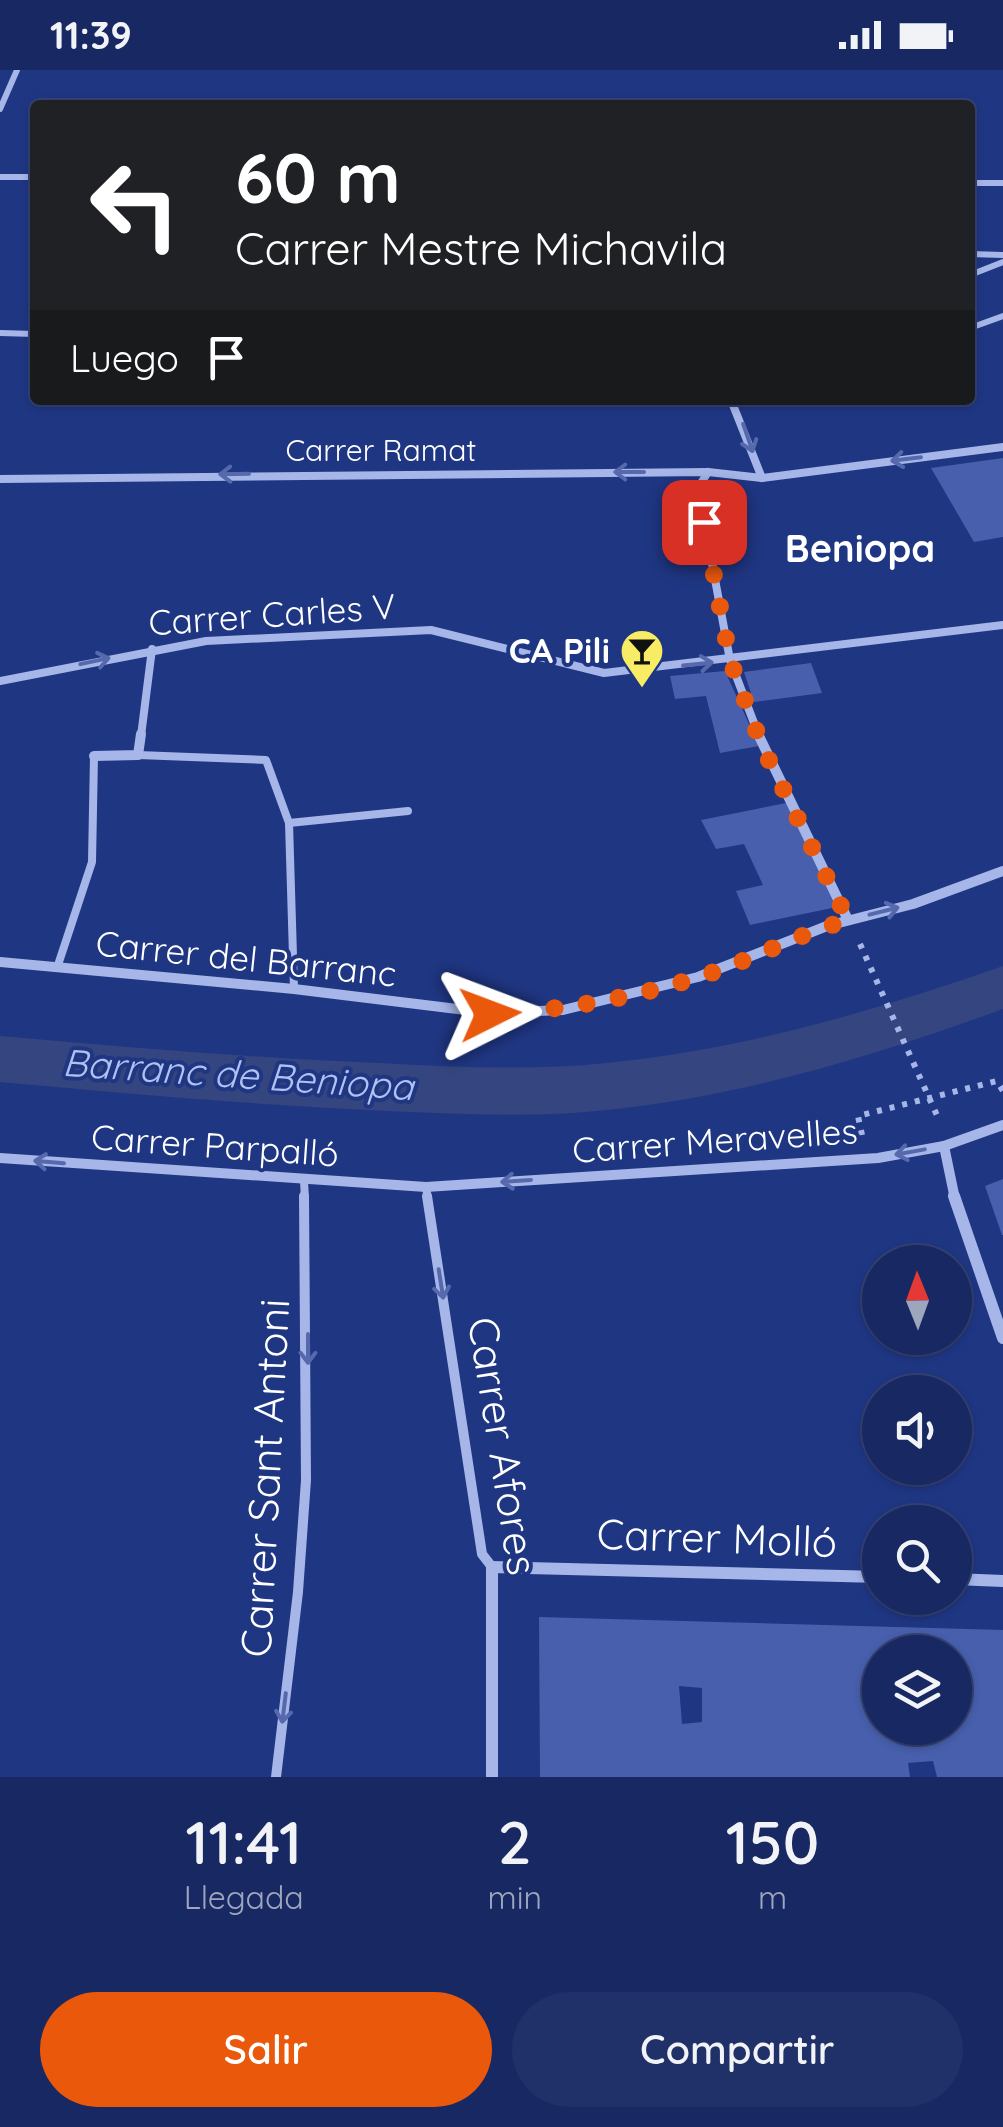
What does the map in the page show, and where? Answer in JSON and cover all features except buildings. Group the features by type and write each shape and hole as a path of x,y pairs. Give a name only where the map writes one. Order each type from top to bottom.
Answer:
{"street":[{"path":"0,109 17,70"},
{"path":"0,177 30,177"},
{"path":"975,183 1003,183"},
{"path":"975,255 1003,258"},
{"path":"975,272 1003,258"},
{"path":"975,326 1003,316"},
{"path":"0,334 30,334"},
{"path":"737,405 762,478"},
{"name":"Carrer Ramat","path":"0,479 708,472 762,478 1003,447"},
{"path":"708,472 698,488 730,660 762,746 848,920"},
{"name":"Carrer Carles V","path":"0,681 206,641 431,630 604,673 1003,624"},
{"path":"94,756 138,755 152,649"},
{"name":"Carrer del Barranc","path":"0,962 294,990 490,1014 564,1010 698,977 848,920 913,904 1003,871"},
{"name":"Carrer Meravelles","path":"426,1187 878,1158 944,1146 1003,1125"},
{"path":"944,1146 952,1190 1003,1338"},
{"name":"Carrer Parpalló","path":"0,1158 426,1187"},
{"name":"Carrer Molló","path":"492,1567 862,1577"},
{"name":"Carrer Afores","path":"492,1567 492,1777"},
{"path":"972,1579 1003,1580"}],"lane":[{"path":"138,755 266,760 289,822 294,990"},
{"path":"57,968 92,862 94,756"},
{"path":"289,822 408,812"},
{"name":"Carrer Sant Antoni","path":"276,1777 298,1606 306,1479 309,1343 304,1181"},
{"name":"Carrer Afores","path":"426,1187 482,1554 492,1567"}],"path":[{"path":"860,944 931,1102"},
{"path":"858,1116 931,1102 997,1081 1003,1091"}],"waterway":[{"name":"Barranc de Beniopa","path":"0,1059 351,1086 510,1092 605,1087 779,1057 892,1026 1003,987"}],"place":[{"name":"CA Pili","path":"642,689"}],"district":[{"name":"Beniopa","path":"860,549"}],"route":[{"path":"490,1014 564,1010 637,994 698,977 848,920 762,746 730,660 704,522"}]}
